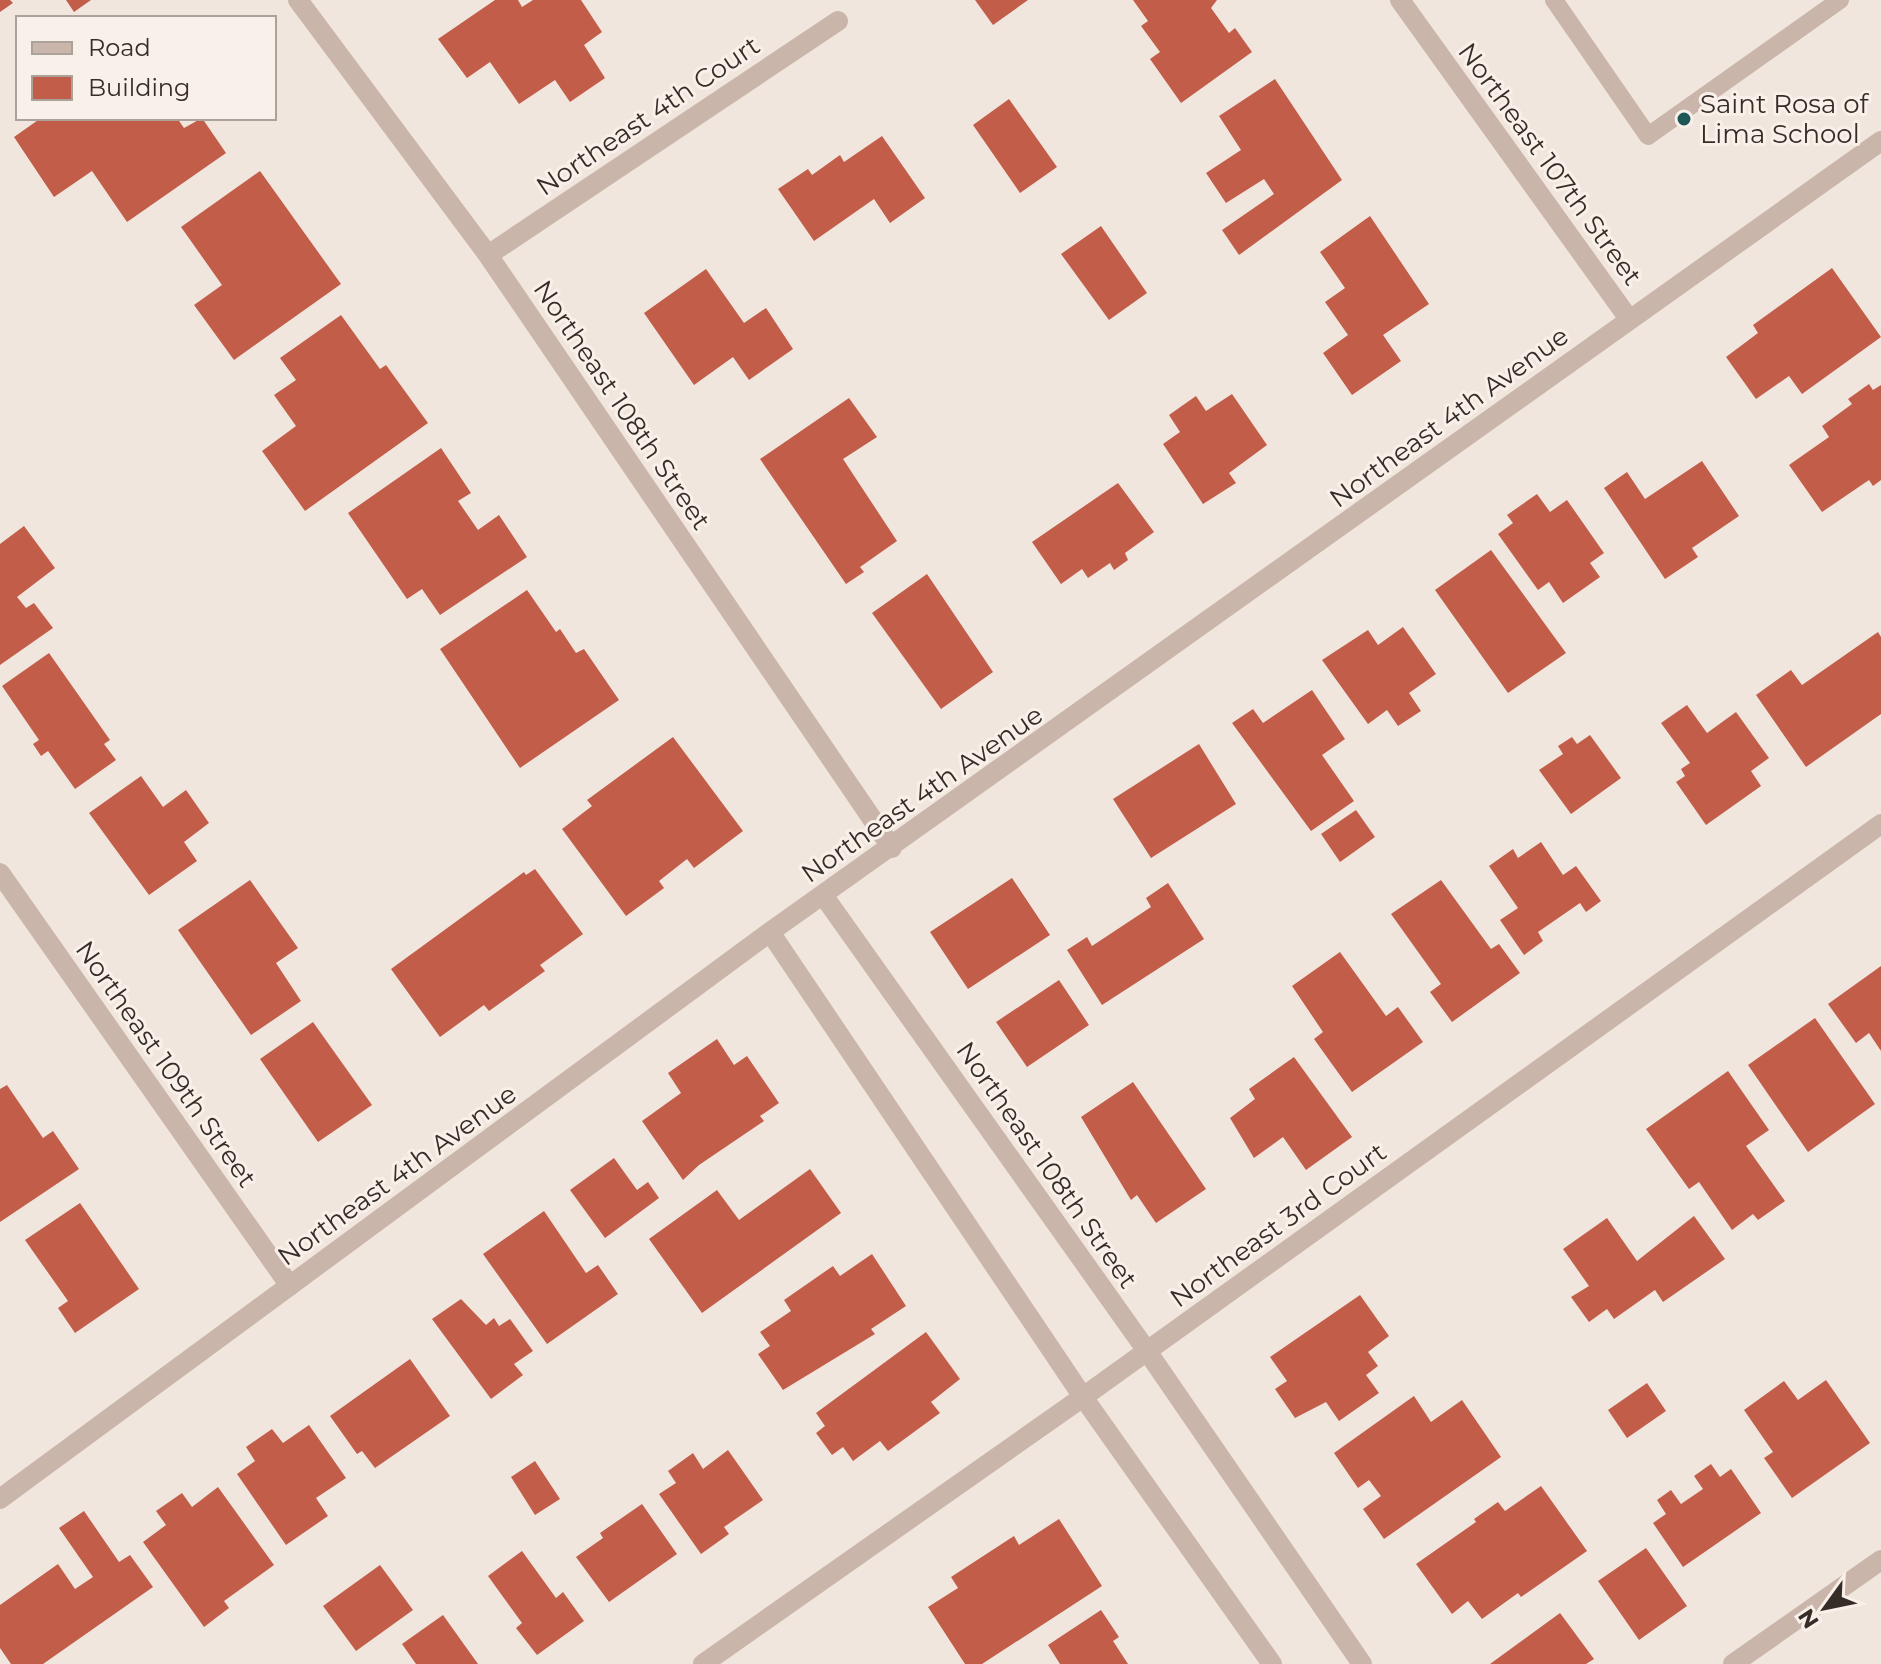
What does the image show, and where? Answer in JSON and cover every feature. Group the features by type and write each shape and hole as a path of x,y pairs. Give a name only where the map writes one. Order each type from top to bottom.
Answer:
{"street":[{"name":"Northeast 108th Street","path":"298,0 488,255 892,848"},
{"name":"Northeast 107th Street","path":"1400,0 1629,319"},
{"name":"Northeast 4th Court","path":"488,255 838,21"},
{"name":"Northeast 4th Avenue","path":"0,1499 770,932 1881,141"},
{"name":"Northeast 3rd Court","path":"703,1664 1083,1397 1881,824"},
{"name":"Northeast 109th Street","path":"0,873 290,1286"},
{"name":"Northeast 108th Street","path":"823,895 1147,1351 1362,1664"},
{"path":"770,932 1083,1397 1272,1664"},
{"path":"1733,1664 1881,1560"}],"lane":[{"path":"1554,0 1648,136 1840,0"}],"building":[{"path":"0,0 10,0 13,3 0,12"},
{"path":"66,0 91,0 74,12"},
{"path":"495,0 518,0 522,7 533,0 581,0 602,32 584,45 605,78 570,102 555,80 519,104 490,62 467,78 438,39"},
{"path":"975,0 1028,0 993,25"},
{"path":"1133,0 1217,0 1211,8 1229,33 1235,28 1252,52 1181,103 1150,59 1160,52 1141,26 1148,21"},
{"path":"1275,79 1342,180 1239,255 1222,230 1274,194 1264,179 1226,203 1206,173 1241,150 1219,116"},
{"path":"1009,99 1057,167 1020,193 973,125"},
{"path":"38,120 178,120 184,128 203,120 226,153 127,222 92,171 54,197 14,137"},
{"path":"882,136 925,198 890,223 874,199 814,241 778,189 808,169 812,175 840,155 844,162"},
{"path":"260,171 341,284 234,360 194,305 222,285 181,227"},
{"path":"1370,216 1429,304 1383,335 1401,361 1352,395 1323,353 1348,335 1325,302 1345,288 1320,252"},
{"path":"1101,226 1147,293 1109,320 1061,254"},
{"path":"1832,268 1881,337 1802,394 1789,376 1756,399 1726,357 1758,333 1753,325"},
{"path":"706,269 744,323 766,308 793,349 749,380 733,357 694,385 644,313"},
{"path":"341,315 380,369 386,365 428,423 305,511 262,451 296,426 274,395 296,380 280,358"},
{"path":"1869,384 1873,390 1881,385 1881,480 1873,486 1869,480 1822,512 1789,465 1829,437 1822,426 1852,404 1848,399"},
{"path":"1232,394 1267,445 1229,473 1236,483 1203,504 1163,444 1180,432 1169,415 1196,396 1206,411"},
{"path":"849,398 877,437 843,459 897,541 860,567 864,572 846,584 760,459"},
{"path":"441,448 471,493 458,501 478,530 499,515 527,557 440,615 422,589 407,599 348,513"},
{"path":"1702,461 1739,516 1692,548 1698,557 1665,579 1604,488 1627,472 1645,499"},
{"path":"1118,483 1154,532 1125,553 1128,560 1114,570 1110,563 1088,578 1082,569 1061,584 1032,542"},
{"path":"1537,494 1550,512 1567,500 1604,553 1590,563 1600,577 1563,603 1549,582 1538,590 1498,534 1513,523 1507,515"},
{"path":"24,526 55,568 17,597 26,608 34,603 53,628 0,665 0,544"},
{"path":"1491,550 1566,653 1508,693 1435,590"},
{"path":"927,574 993,672 941,709 872,613"},
{"path":"527,590 556,632 560,629 576,653 584,649 619,700 520,768 440,649"},
{"path":"1403,627 1436,674 1409,693 1421,711 1398,726 1387,710 1368,724 1322,660 1368,630 1378,645"},
{"path":"1878,632 1881,637 1881,714 1806,767 1756,695 1791,670 1802,685"},
{"path":"49,653 110,740 104,744 116,760 75,789 48,751 41,756 33,744 39,740 2,686"},
{"path":"1312,690 1345,739 1322,755 1354,801 1311,831 1232,723 1253,709 1263,723"},
{"path":"1687,705 1707,733 1736,712 1769,758 1751,771 1761,786 1706,825 1676,782 1685,776 1681,769 1690,763 1661,723"},
{"path":"1590,735 1621,778 1571,814 1539,770 1563,754 1558,746 1572,737 1577,744"},
{"path":"673,737 743,831 694,868 687,859 659,881 664,888 626,916 562,829 592,806 587,800"},
{"path":"1199,744 1236,804 1151,858 1113,799"},
{"path":"141,776 163,807 186,790 209,823 184,842 197,861 149,895 89,813"},
{"path":"1356,810 1375,837 1340,862 1321,834"},
{"path":"1541,842 1563,875 1576,866 1601,901 1586,912 1580,903 1538,932 1543,941 1524,955 1500,920 1518,908 1489,866 1513,849 1518,858"},
{"path":"535,869 583,934 540,965 545,971 489,1011 484,1005 440,1037 391,969 524,872 526,875"},
{"path":"1012,878 1050,935 968,989 930,932"},
{"path":"250,880 298,948 276,963 301,1001 251,1035 178,930"},
{"path":"1441,880 1491,949 1499,944 1520,973 1452,1022 1430,992 1441,984 1391,914"},
{"path":"1168,883 1204,939 1102,1005 1067,950 1087,937 1092,946 1151,907 1146,898"},
{"path":"1340,952 1386,1016 1398,1007 1423,1042 1352,1092 1314,1039 1323,1032 1292,986"},
{"path":"1881,966 1881,1051 1869,1033 1856,1043 1828,1004"},
{"path":"1059,980 1089,1025 1027,1067 996,1022"},
{"path":"1815,1018 1875,1104 1808,1152 1748,1065"},
{"path":"313,1022 372,1105 318,1142 260,1059"},
{"path":"717,1039 734,1065 747,1056 779,1103 760,1116 764,1121 699,1165 683,1180 642,1121 681,1093 668,1073"},
{"path":"1294,1057 1352,1137 1306,1170 1283,1137 1254,1158 1230,1118 1255,1099 1249,1089"},
{"path":"1728,1071 1769,1130 1746,1146 1785,1201 1758,1220 1753,1214 1732,1230 1699,1182 1689,1189 1646,1129"},
{"path":"1133,1082 1206,1189 1156,1223 1137,1195 1131,1200 1081,1117"},
{"path":"7,1085 43,1138 53,1131 79,1169 0,1222 0,1089"},
{"path":"614,1158 637,1190 648,1182 659,1198 605,1238 570,1190"},
{"path":"810,1169 841,1213 702,1313 649,1239 717,1190 739,1220"},
{"path":"80,1203 139,1289 75,1333 58,1308 68,1301 25,1240"},
{"path":"544,1211 586,1273 598,1265 618,1294 547,1344 483,1254"},
{"path":"1694,1216 1725,1259 1663,1302 1655,1290 1614,1319 1607,1309 1589,1322 1571,1297 1589,1286 1563,1249 1607,1218 1637,1261"},
{"path":"872,1254 906,1306 871,1329 875,1334 783,1390 758,1354 770,1346 760,1332 791,1311 784,1300 833,1266 840,1276"},
{"path":"1360,1295 1389,1336 1368,1352 1378,1366 1366,1375 1379,1393 1339,1421 1326,1402 1295,1418 1275,1389 1287,1381 1270,1357"},
{"path":"461,1299 486,1325 494,1318 499,1326 510,1319 533,1351 514,1364 523,1375 491,1399 432,1319"},
{"path":"926,1332 960,1379 931,1402 940,1413 888,1451 880,1441 853,1461 843,1447 832,1455 816,1433 825,1426 816,1413"},
{"path":"410,1359 450,1416 375,1468 362,1451 357,1454 330,1416"},
{"path":"1826,1380 1870,1443 1792,1498 1764,1458 1773,1452 1744,1410 1784,1381 1798,1400"},
{"path":"1647,1383 1666,1411 1627,1438 1608,1410"},
{"path":"1414,1396 1431,1422 1462,1400 1501,1457 1384,1539 1363,1509 1381,1496 1369,1480 1358,1488 1334,1453"},
{"path":"309,1425 346,1478 316,1498 328,1516 286,1545 237,1474 255,1461 246,1447 272,1429 283,1443"},
{"path":"728,1450 763,1500 724,1527 729,1534 701,1554 659,1494 676,1483 668,1471 693,1453 703,1469"},
{"path":"535,1461 560,1499 535,1515 511,1477"},
{"path":"1711,1464 1720,1477 1731,1469 1761,1513 1683,1567 1653,1523 1666,1514 1657,1500 1671,1490 1681,1504 1703,1489 1694,1476"},
{"path":"1541,1486 1587,1551 1521,1597 1518,1593 1482,1619 1468,1601 1452,1614 1416,1564 1476,1522 1474,1519 1498,1502 1505,1511"},
{"path":"218,1487 274,1565 224,1601 229,1608 204,1627 143,1542 166,1525 156,1511 182,1493 192,1507"},
{"path":"642,1504 677,1554 609,1602 576,1557 603,1538 600,1533"},
{"path":"84,1511 119,1562 130,1555 153,1587 43,1664 11,1664 0,1648 0,1605 58,1564 75,1589 93,1577 59,1528"},
{"path":"1059,1519 1102,1586 982,1664 965,1664 928,1607 958,1588 951,1577 1014,1536 1019,1545"},
{"path":"1646,1548 1687,1606 1639,1640 1598,1581"},
{"path":"522,1551 556,1598 563,1592 584,1621 537,1655 516,1628 522,1623 488,1576"},
{"path":"380,1565 413,1610 356,1651 323,1606"},
{"path":"1101,1610 1119,1637 1113,1641 1128,1664 1060,1664 1048,1645"},
{"path":"1560,1613 1594,1659 1586,1664 1490,1664"},
{"path":"443,1615 478,1664 416,1664 402,1644"}],"place":[{"name":"Saint Rosa of Lima School","path":"1684,119"}]}
